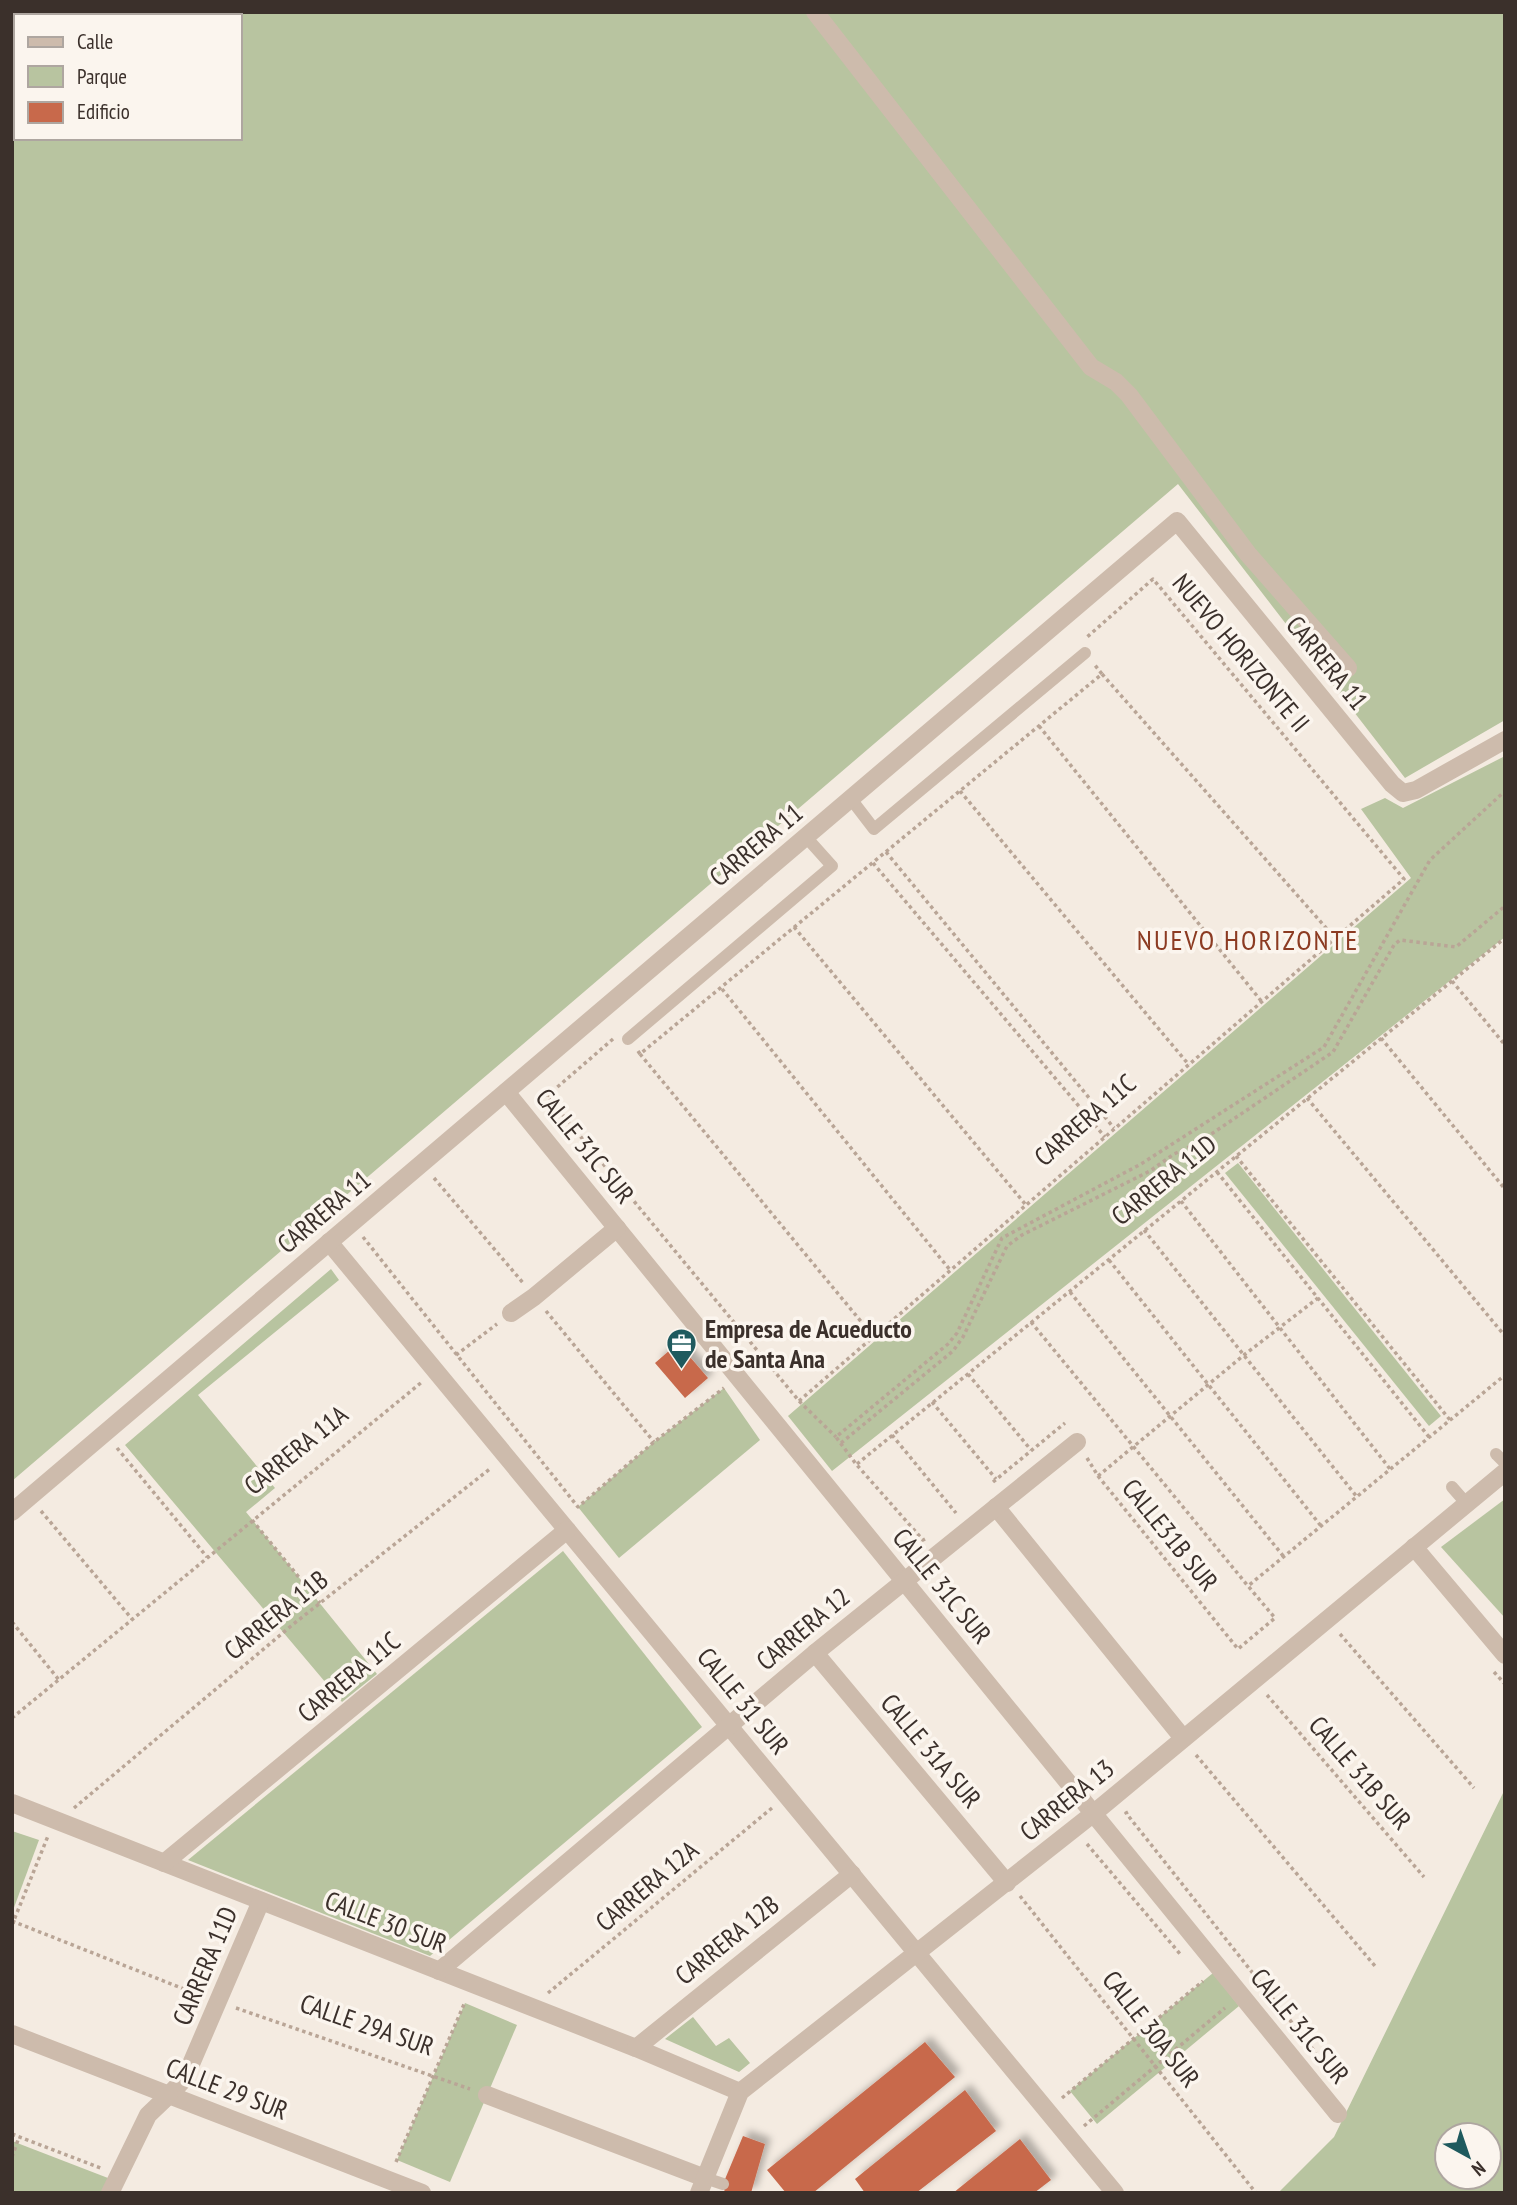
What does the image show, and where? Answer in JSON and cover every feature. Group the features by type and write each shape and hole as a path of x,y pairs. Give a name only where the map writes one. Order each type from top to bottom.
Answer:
{"street":[{"path":"815,12 1091,367 1116,382 1129,395 1248,554 1348,668"},
{"name":"CARRERA 11","path":"12,1512 1177,521 1392,784 1403,793 1416,790 1505,740"},
{"name":"CALLE 31C SUR","path":"506,1091 1338,2113"},
{"path":"511,1313 617,1228"},
{"name":"CALLE 31 SUR","path":"329,1242 1115,2193"},
{"name":"CARRERA 12","path":"439,1971 815,1653 1077,1443"},
{"name":"CARRERA 13","path":"740,2092 918,1954 1011,1886 1183,1738 1505,1472"},
{"path":"996,1507 1183,1738"},
{"name":"CARRERA 11C","path":"164,1863 567,1530"},
{"path":"1414,1546 1505,1655"},
{"name":"CALLE 31A SUR","path":"815,1653 1011,1886"},
{"name":"CALLE 30 SUR","path":"12,1803 636,2048 740,2092"},
{"name":"CARRERA 12B","path":"636,2048 852,1874"},
{"name":"CARRERA 11D","path":"110,2193 148,2115 185,2078 261,1901"},
{"name":"CALLE 29 SUR","path":"12,2034 422,2193"},
{"path":"487,2095 702,2185 740,2092"}],"lane":[{"path":"850,799 874,829 1085,653"},
{"path":"628,1039 832,866 806,837"},
{"path":"1452,1486 1465,1503"},
{"path":"702,2185 723,2184"}],"path":[{"name":"NUEVO HORIZONTE II","path":"1085,653 1078,645 1153,579 1404,878"},
{"path":"1085,653 1335,938"},
{"path":"640,1054 1102,674"},
{"path":"1039,726 1262,1002"},
{"path":"960,791 1189,1065"},
{"path":"836,1437 948,1344 957,1333 1002,1238 1141,1164 1324,1047 1430,860 1505,791"},
{"path":"887,852 1114,1129"},
{"path":"873,863 1105,1137"},
{"name":"CARRERA 11C","path":"799,1401 1404,878"},
{"path":"841,1443 953,1351 963,1337 1007,1246 1022,1235 1150,1171 1174,1154 1198,1143 1333,1052 1394,945 1400,940 1456,947 1505,905"},
{"path":"794,927 1026,1205"},
{"name":"CARRERA 11D","path":"856,1464 1505,938"},
{"path":"1452,981 1505,1045"},
{"path":"722,989 950,1271"},
{"path":"874,1336 628,1039 618,1035 547,1096 799,1401 836,1437 856,1464 923,1540 931,1534"},
{"path":"1381,1038 1505,1189"},
{"path":"1307,1098 1505,1336"},
{"path":"1236,1156 1450,1420"},
{"path":"1217,1172 1429,1437"},
{"path":"1181,1201 1390,1469"},
{"path":"1144,1230 1357,1497"},
{"path":"359,1232 578,1507 654,1442 724,1388"},
{"path":"1108,1259 1321,1526"},
{"path":"1069,1291 1284,1557"},
{"path":"1098,1476 1208,1384 1318,1298"},
{"path":"456,1356 511,1313"},
{"path":"1031,1322 1248,1586 1505,1375"},
{"name":"CARRERA 11A","path":"12,1718 436,1371"},
{"path":"968,1374 1031,1450"},
{"path":"932,1402 996,1479"},
{"path":"986,1488 1065,1423"},
{"path":"892,1435 956,1513"},
{"path":"113,1443 207,1558"},
{"name":"CALLE31B SUR","path":"1077,1443 1098,1476 1238,1649 1275,1618 1248,1586"},
{"name":"CARRERA 11B","path":"75,1808 320,1603 506,1456"},
{"path":"947,1520 966,1505"},
{"path":"38,1506 132,1619"},
{"path":"252,1520 320,1603"},
{"path":"12,1622 59,1680"},
{"path":"1340,1634 1474,1788"},
{"name":"CALLE 31B SUR","path":"1267,1695 1424,1877"},
{"path":"1196,1755 1375,1966"},
{"name":"CARRERA 12A","path":"531,2007 787,1796"},
{"path":"1126,1813 1324,2063"},
{"path":"13,1923 54,1820"},
{"name":"CALLE 30A SUR","path":"1011,1886 1256,2193"},
{"name":"CALLE 29A SUR","path":"13,1923 219,2002 487,2095"},
{"path":"1062,2098 1203,1981"},
{"path":"389,2180 472,1983"},
{"path":"1083,2126 1225,2008"},
{"path":"12,2134 118,2175"},
{"path":"12,2157 19,2137"}],"green space":[{"path":"12,12 1505,12 1505,720 1405,778 1178,484 12,1481"},
{"path":"1505,756 1505,937 832,1471 788,1416 1411,878 1361,809 1385,798 1403,808"},
{"path":"1238,1163 1441,1416 1429,1426 1225,1173"},
{"path":"331,1269 339,1280 198,1395 275,1488 246,1512 377,1674 342,1702 125,1445"},
{"path":"724,1388 760,1440 619,1558 578,1507 654,1442"},
{"path":"1505,1499 1505,1618 1441,1547"},
{"path":"563,1551 702,1727 430,1956 188,1860"},
{"path":"1505,1789 1505,2193 1278,2193 1334,2137"},
{"path":"12,1831 39,1840 12,1913"},
{"path":"1213,1973 1239,2006 1097,2124 1070,2091"},
{"path":"465,2003 517,2025 450,2182 397,2160"},
{"path":"693,2017 716,2046 729,2038 750,2063 739,2072 665,2039"},
{"path":"12,2141 108,2178 102,2193 12,2193"}],"building":[{"name":"Empresa de Acueducto de Santa Ana","path":"678,1343 708,1378 685,1398 655,1363"},
{"path":"925,2042 955,2077 813,2193 786,2193 767,2170"},
{"path":"965,2090 996,2131 916,2193 865,2193 855,2179"},
{"path":"743,2136 765,2144 751,2193 725,2193 723,2184"},
{"path":"1020,2139 1051,2180 1034,2193 953,2193"}],"place":[{"name":"Empresa de Acueducto de Santa Ana","path":"682,1371"}],"district":[{"name":"NUEVO HORIZONTE","path":"1248,940"}]}
